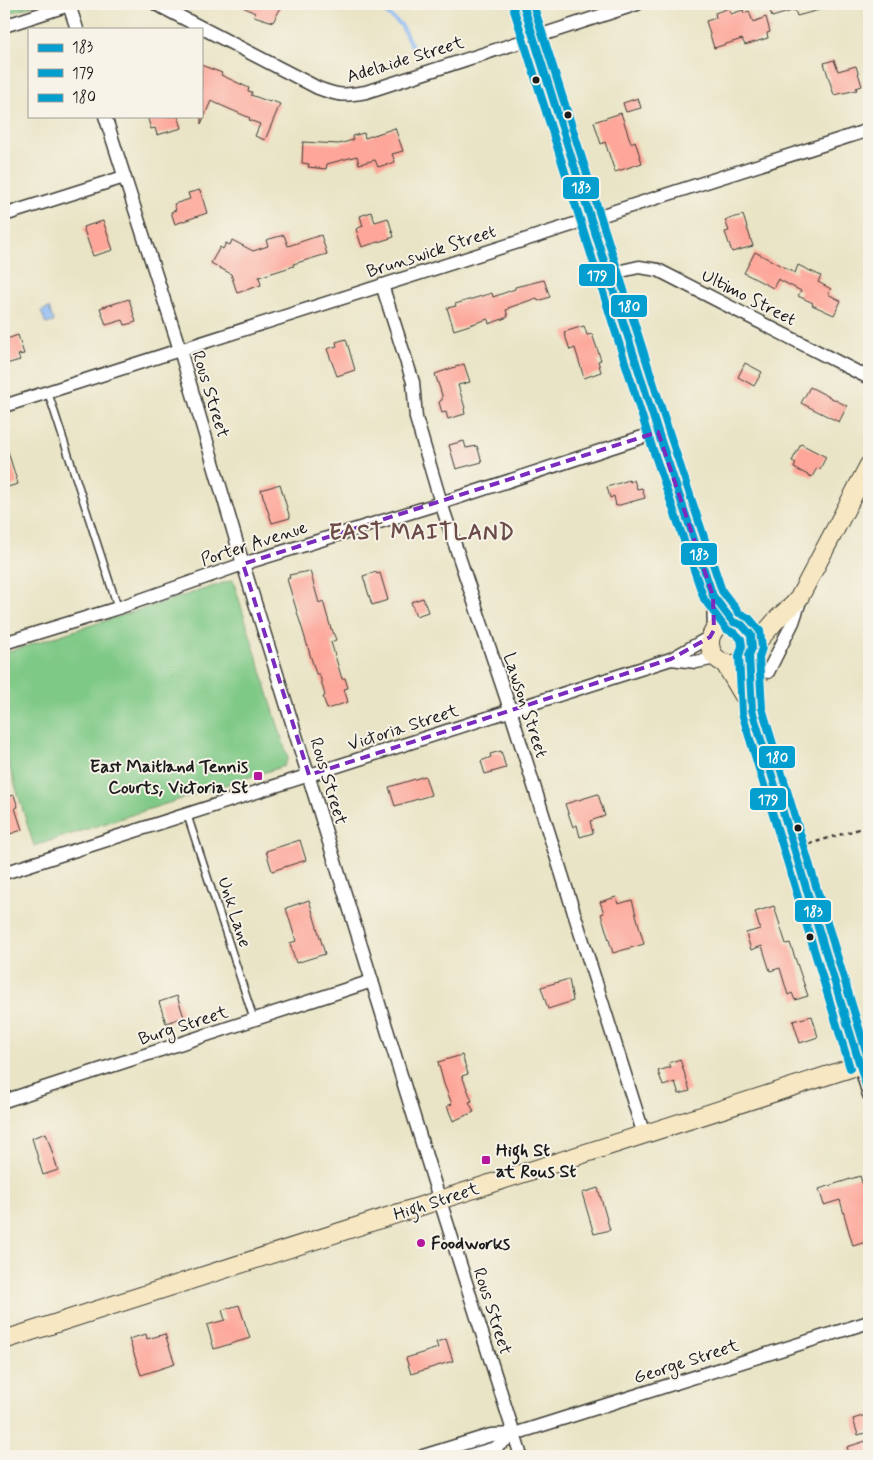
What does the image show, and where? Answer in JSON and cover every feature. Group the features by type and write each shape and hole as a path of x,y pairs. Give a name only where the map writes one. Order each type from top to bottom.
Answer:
{"main road":[{"path":"720,661 738,663 778,618 793,605 804,588 869,465"},
{"path":"752,710 710,648 712,633 719,625 726,622 738,623 778,618"},
{"path":"738,623 751,635 752,710 794,849 865,1064"},
{"name":"High Street","path":"4,1340 865,1064"}],"street":[{"path":"4,26 70,4 77,28"},
{"name":"Adelaide Street","path":"156,4 318,88 333,94 347,96 366,92 637,4"},
{"path":"523,4 658,432 713,596 712,633"},
{"name":"Rous Street","path":"106,118 180,350 243,564 521,1456"},
{"name":"Brunswick Street","path":"4,406 869,130"},
{"path":"4,215 124,177"},
{"name":"Ultimo Street","path":"608,274 639,267 658,270 869,378"},
{"name":"Lawson Street","path":"382,285 414,382 416,418 440,503 510,711 644,1135"},
{"name":"Porter Avenue","path":"4,643 118,608 243,564 440,503 658,432"},
{"path":"768,672 793,622 804,588"},
{"path":"713,596 738,623"},
{"name":"Victoria Street","path":"4,873 671,659 712,633"},
{"name":"Victoria Street","path":"671,659 696,662 720,661"},
{"name":"Burg Street","path":"4,1101 372,982"},
{"path":"865,1064 869,1095"},
{"name":"George Street","path":"423,1456 491,1435 514,1434 869,1322"},
{"name":"George Street","path":"468,1456 495,1448 514,1434"}],"lane":[{"path":"48,392 118,608"},
{"name":"Unk Lane","path":"187,814 254,1020"}],"path":[{"path":"794,849 869,826"}],"highlighted area":[{"path":"658,432 713,596 714,630 710,637 671,659 309,775 243,564"}],"green space":[{"path":"4,4 38,4 4,15"},
{"path":"233,580 288,758 284,766 34,846 4,749 4,653"}],"water":[{"path":"49,308 54,322 46,324 41,311"}],"building":[{"path":"237,4 283,4 273,22 254,16 255,13"},
{"path":"768,4 830,4 830,7 797,16 795,10 772,17"},
{"path":"729,8 731,14 743,10 744,13 749,11 753,22 766,17 770,32 767,33 768,38 745,45 742,39 714,48 706,21 716,18 715,13"},
{"path":"834,60 838,71 856,66 862,86 856,88 857,90 834,95 824,63"},
{"path":"202,65 222,73 221,75 249,88 248,91 252,92 251,95 280,104 265,140 255,136 260,124 211,101 201,124"},
{"path":"638,98 641,108 626,112 623,103"},
{"path":"621,113 631,143 635,141 642,163 615,172 605,142 601,144 594,122"},
{"path":"148,118 179,118 182,128 157,135 155,128 151,129"},
{"path":"395,128 403,151 392,154 395,162 378,167 375,160 359,164 357,156 327,164 326,169 308,167 309,164 302,163 303,142 339,144 353,140 352,136 364,133 365,138"},
{"path":"200,190 207,213 175,224 171,212 176,210 174,204 190,199 188,193"},
{"path":"371,212 375,222 388,218 394,237 362,247 356,229 363,226 360,216"},
{"path":"743,215 753,246 732,252 725,232 729,231 725,220"},
{"path":"103,221 113,250 93,256 83,227"},
{"path":"284,235 288,246 321,235 327,254 259,277 261,285 237,293 231,274 211,263 220,247 223,249 226,243 230,245 232,240 253,251 268,246 266,240"},
{"path":"755,252 795,273 798,265 821,276 818,282 831,289 828,294 841,301 834,315 798,296 801,291 778,279 773,288 744,273"},
{"path":"544,280 550,297 538,301 537,298 508,308 506,310 508,317 489,324 488,319 454,330 447,308 492,293 493,297 515,289 515,287"},
{"path":"129,299 136,322 125,325 123,320 106,325 100,308"},
{"path":"584,326 587,335 592,334 601,360 598,361 601,372 584,378 575,348 570,350 564,332"},
{"path":"18,335 24,354 18,355 20,360 6,364 4,340"},
{"path":"346,339 355,370 337,376 327,349 337,346 336,342"},
{"path":"745,363 762,372 754,386 738,377"},
{"path":"464,364 470,382 458,385 465,414 448,419 446,412 442,413 439,402 442,400 442,395 435,374"},
{"path":"810,387 847,406 839,422 801,403"},
{"path":"464,441 466,448 477,446 482,462 456,469 449,445"},
{"path":"801,444 826,457 820,469 817,468 812,477 794,468 796,463 792,461"},
{"path":"6,445 18,484 4,488 4,446"},
{"path":"629,480 630,482 634,480 637,489 642,488 645,498 616,506 614,496 610,498 607,487"},
{"path":"280,484 290,518 272,523 261,490"},
{"path":"310,571 319,603 323,601 336,640 331,642 342,679 345,678 348,688 344,689 348,702 327,709 320,676 316,674 287,579 290,578 289,575"},
{"path":"376,572 377,574 380,573 388,600 372,605 363,576"},
{"path":"423,598 428,612 416,616 411,602"},
{"path":"501,751 506,768 485,774 481,761 491,757 490,754"},
{"path":"425,776 431,795 395,806 389,787"},
{"path":"598,794 605,816 590,821 593,833 580,837 577,825 573,827 565,804"},
{"path":"14,795 18,807 15,808 22,830 4,836 4,798"},
{"path":"300,840 306,860 272,871 266,851"},
{"path":"616,897 618,904 632,900 644,944 613,953 601,914 604,913 600,902"},
{"path":"309,900 325,954 296,963 290,943 296,941 286,908"},
{"path":"774,906 786,944 790,943 808,996 795,1000 792,993 788,995 780,968 770,971 762,946 751,950 746,933 760,929 755,912"},
{"path":"569,979 573,1001 548,1009 541,987"},
{"path":"177,996 184,1017 166,1023 159,1002"},
{"path":"812,1016 818,1037 800,1043 793,1021"},
{"path":"462,1055 468,1074 462,1076 472,1101 469,1102 474,1112 453,1121 447,1106 452,1104 438,1062"},
{"path":"680,1059 690,1091 679,1094 675,1082 663,1086 658,1071 671,1067 669,1063"},
{"path":"46,1133 58,1170 43,1175 32,1138"},
{"path":"860,1176 869,1205 869,1241 853,1246 840,1200 824,1205 819,1189"},
{"path":"598,1188 610,1230 594,1234 582,1193"},
{"path":"239,1305 250,1338 214,1349 207,1325 225,1320 222,1310"},
{"path":"146,1334 147,1339 165,1334 175,1364 141,1375 129,1339"},
{"path":"446,1339 453,1361 411,1374 406,1358 438,1348 436,1342"},
{"path":"869,1414 869,1432 858,1435 853,1419"},
{"path":"869,1440 869,1456 850,1456 847,1447"}],"waterway":[{"path":"375,4 401,25 415,52"}],"transit line":[{"name":"183","path":"523,4 658,432 713,596 733,622 742,625 751,635 752,648 749,655 752,710 869,1095"},
{"name":"180","path":"533,4 668,429 722,591 739,613 749,618 760,631 762,648 759,657 762,708 869,1061"},
{"name":"179","path":"513,7 648,435 704,599 726,629 741,639 742,646 739,656 742,713 850,1068"}],"place":[{"name":"East Maitland Tennis Courts, Victoria St","path":"258,776"},
{"name":"High St at Rous St","path":"486,1160"},
{"name":"Foodworks","path":"421,1243"}],"district":[{"name":"EAST MAITLAND","path":"422,531"}]}
